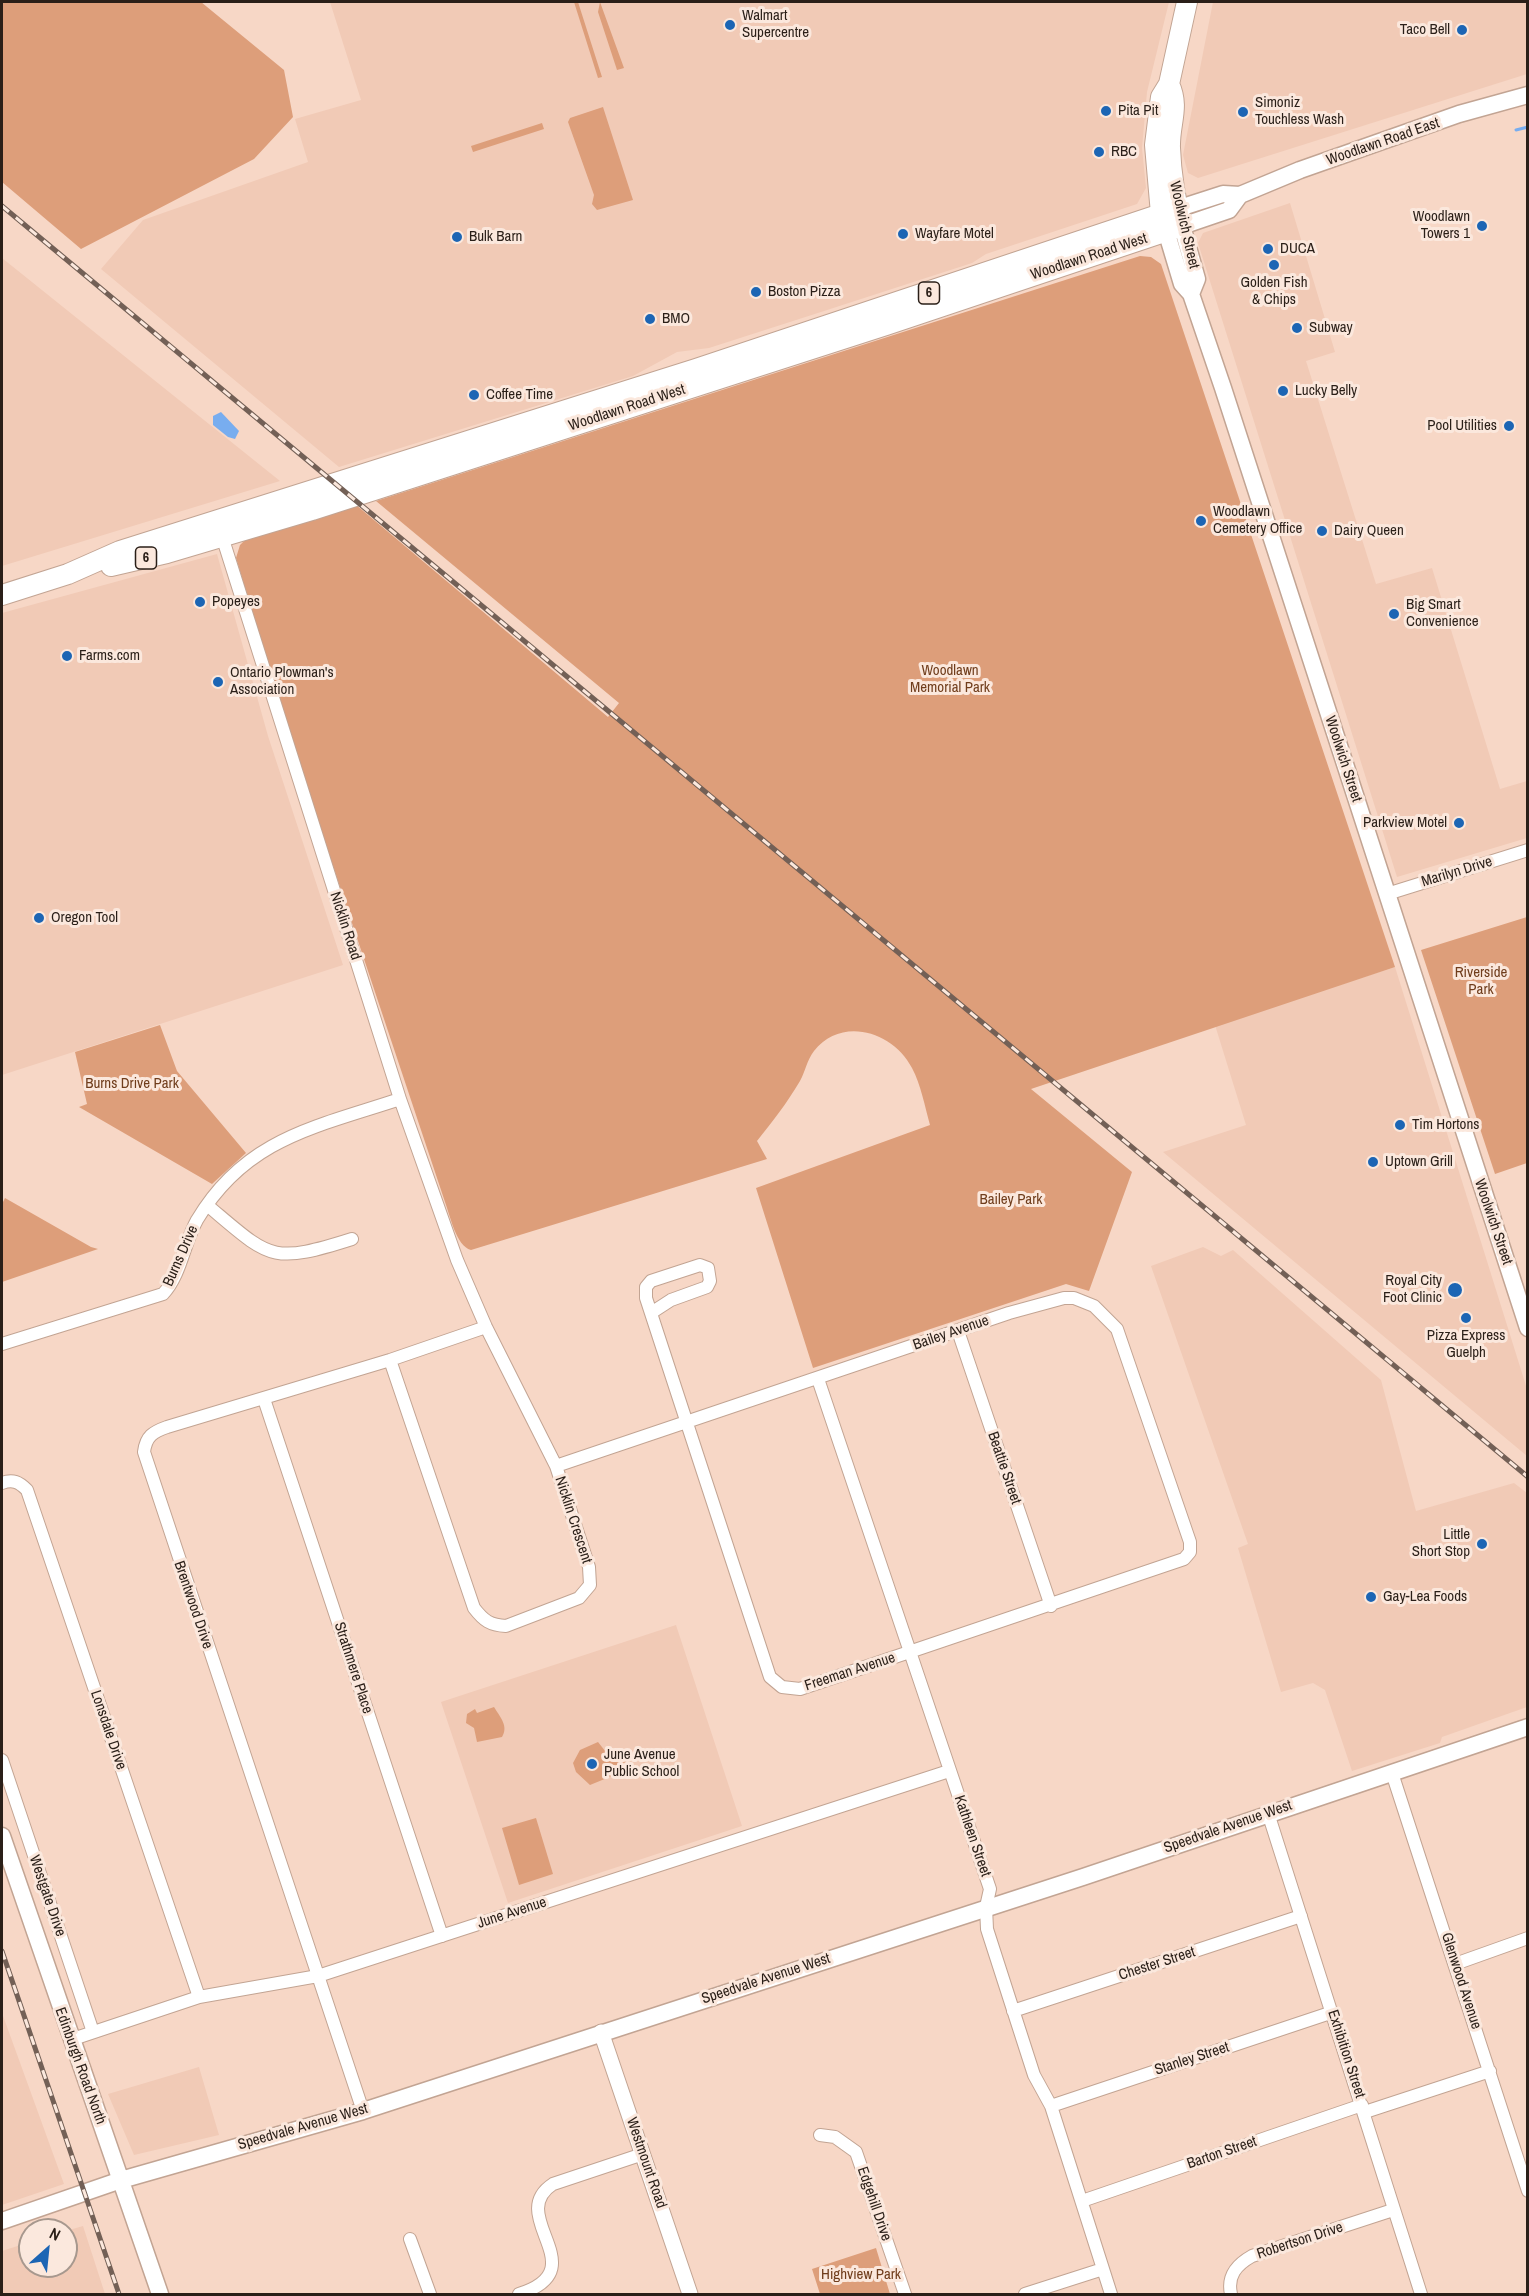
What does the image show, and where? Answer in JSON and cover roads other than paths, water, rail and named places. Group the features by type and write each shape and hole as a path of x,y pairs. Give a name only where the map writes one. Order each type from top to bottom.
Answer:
{"main road":[{"name":"Woolwich Street","path":"1187,2 1169,84 1161,97 1155,145 1172,220 1182,284 1191,294 1527,1328"},
{"name":"Woodlawn Road East","path":"1172,220 1223,194 1240,195 1300,170 1459,114 1527,95"},
{"name":"Woodlawn Road West","path":"2,595 68,574 120,552 219,529 759,349 1172,220"},
{"name":"Speedvale Avenue West","path":"2,2221 121,2181 363,2111 1527,1727"},
{"name":"Edinburgh Road North","path":"2,1836 70,2040 160,2295"}],"street":[{"name":"Nicklin Road","path":"219,529 399,1099 457,1260 486,1327"},
{"name":"Marilyn Drive","path":"1387,894 1527,850"},
{"name":"Burns Drive","path":"2,1344 163,1294 171,1284 189,1235 207,1205 230,1176 273,1143 399,1099"},
{"path":"207,1205 248,1240 269,1252 301,1255 352,1239"},
{"name":"Freeman Avenue","path":"651,1312 671,1300 707,1287 711,1281 708,1268 700,1264 651,1281 646,1287 646,1298 770,1677 782,1686 800,1689 1051,1606 1184,1559 1190,1552"},
{"name":"Bailey Avenue","path":"556,1467 685,1421 1064,1298 1083,1302 1103,1313 1118,1329 1191,1542 1190,1552"},
{"name":"Brentwood Drive","path":"363,2111 144,1452 146,1440 153,1432 390,1360 486,1327"},
{"name":"Nicklin Crescent","path":"390,1360 474,1608 483,1620 494,1625 506,1626 529,1619 579,1598 590,1585 589,1567 556,1467 486,1327"},
{"name":"Beattie Street","path":"958,1331 1051,1606"},
{"name":"Kathleen Street","path":"818,1378 991,1891 986,1907 987,1929 1034,2075 1051,2106 1111,2295"},
{"name":"Strathmere Place","path":"264,1399 442,1936"},
{"name":"Lonsdale Drive","path":"2,1483 10,1480 20,1483 27,1490 199,1996"},
{"name":"Westgate Drive","path":"2,1760 93,2032"},
{"name":"June Avenue","path":"70,2040 199,1996 318,1976 949,1771"},
{"name":"Glenwood Avenue","path":"1392,1773 1527,2191"},
{"name":"Exhibition Street","path":"1268,1813 1421,2295"},
{"name":"Chester Street","path":"1013,2011 1300,1916"},
{"path":"1455,1964 1527,1938"},
{"name":"Stanley Street","path":"1051,2106 1333,2012"},
{"name":"Westmount Road","path":"601,2032 690,2295"},
{"name":"Barton Street","path":"1082,2201 1363,2109 1490,2072"},
{"name":"Edgehill Drive","path":"820,2135 835,2137 856,2152 905,2295"},
{"path":"519,2295 545,2282 552,2272 553,2261 537,2209 539,2198 545,2190 644,2154"},
{"name":"Robertson Drive","path":"1231,2295 1229,2287 1235,2269 1252,2256 1393,2210"},
{"path":"410,2239 430,2295"},
{"path":"1025,2295 1102,2269"}],"water":[{"path":"221,412 239,431 235,439 228,437 213,425 213,416"}],"waterway":[{"path":"1516,130 1528,127"}],"railway":[{"path":"2,206 1528,1477"},
{"path":"2,1951 119,2294"}],"place":[{"name":"Walmart Supercentre","path":"730,25"},
{"name":"Taco Bell","path":"1462,30"},
{"name":"Pita Pit","path":"1106,111"},
{"name":"Simoniz Touchless Wash","path":"1243,112"},
{"name":"RBC","path":"1099,152"},
{"name":"Woodlawn Towers 1","path":"1482,226"},
{"name":"Wayfare Motel","path":"903,234"},
{"name":"Bulk Barn","path":"457,237"},
{"name":"DUCA","path":"1268,249"},
{"name":"Golden Fish & Chips","path":"1274,265"},
{"name":"Boston Pizza","path":"756,292"},
{"name":"BMO","path":"650,319"},
{"name":"Subway","path":"1297,328"},
{"name":"Lucky Belly","path":"1283,391"},
{"name":"Coffee Time","path":"474,395"},
{"name":"Pool Utilities","path":"1509,426"},
{"name":"Woodlawn Cemetery Office","path":"1201,521"},
{"name":"Dairy Queen","path":"1322,531"},
{"name":"Popeyes","path":"200,602"},
{"name":"Big Smart Convenience","path":"1394,614"},
{"name":"Farms.com","path":"67,656"},
{"name":"Ontario Plowman's Association","path":"218,682"},
{"name":"Parkview Motel","path":"1459,823"},
{"name":"Oregon Tool","path":"39,918"},
{"name":"Tim Hortons","path":"1400,1125"},
{"name":"Uptown Grill","path":"1373,1162"},
{"name":"Royal City Foot Clinic","path":"1455,1290"},
{"name":"Pizza Express Guelph","path":"1466,1318"},
{"name":"Little Short Stop","path":"1482,1544"},
{"name":"Gay-Lea Foods","path":"1371,1597"},
{"name":"June Avenue Public School","path":"592,1764"}],"park label":[{"name":"Woodlawn Memorial Park","path":"950,680"},
{"name":"Riverside Park","path":"1481,982"},
{"name":"Burns Drive Park","path":"132,1084"},
{"name":"Bailey Park","path":"1011,1200"},
{"name":"Highview Park","path":"861,2275"}]}
